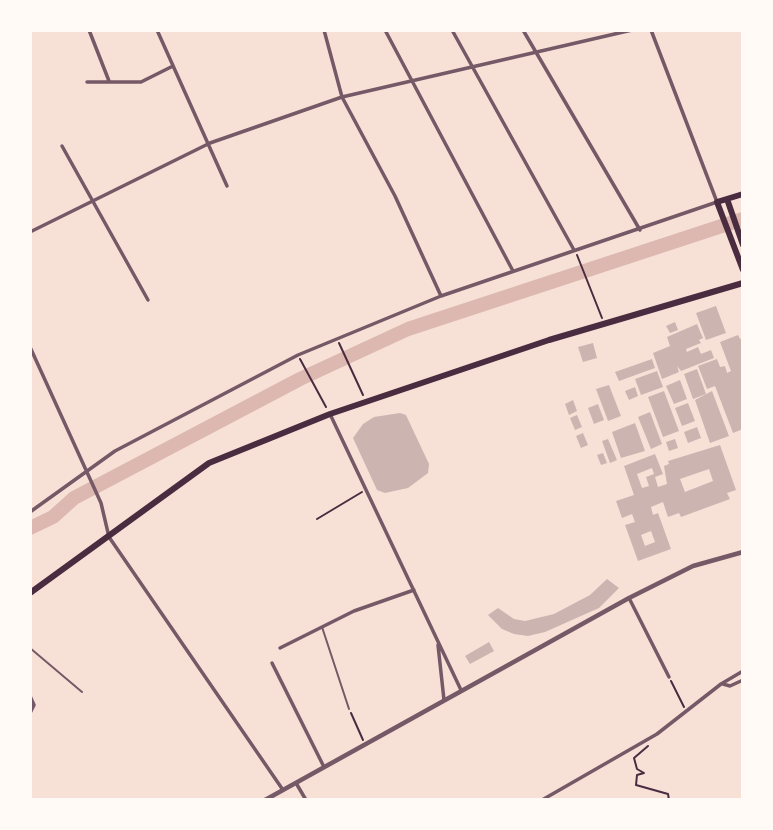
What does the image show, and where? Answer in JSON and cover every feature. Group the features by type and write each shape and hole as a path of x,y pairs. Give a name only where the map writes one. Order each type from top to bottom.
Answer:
{"highway":[{"path":"743,194 719,206 743,270"},
{"path":"728,203 743,245"},
{"path":"30,593 209,463 367,401 604,323 743,283"}],"street":[{"path":"89,30 109,81"},
{"path":"157,30 227,186"},
{"path":"324,30 342,97 395,196 441,296"},
{"path":"385,30 410,82 513,271"},
{"path":"452,30 574,250"},
{"path":"523,30 639,230"},
{"path":"30,232 209,144 342,97 632,30"},
{"path":"30,512 85,472 192,408 298,355 441,296 574,250 719,206 651,30"},
{"path":"87,82 149,80 173,66"},
{"path":"62,146 148,300"},
{"path":"30,347 101,503 109,537 283,790"},
{"path":"330,414 462,691"},
{"path":"265,800 629,598 694,566 743,552"},
{"path":"280,649 321,626 414,590"},
{"path":"629,598 669,677"},
{"path":"437,639 444,701"},
{"path":"272,663 324,767"},
{"path":"542,800 657,733 721,684 743,671"},
{"path":"721,684 730,686 743,680"},
{"path":"30,696 34,705 30,713"},
{"path":"296,783 306,800"}],"lane":[{"path":"321,626 349,709"},
{"path":"30,648 82,692"}],"path":[{"path":"580,262 604,323"},
{"path":"338,338 350,372 367,401"},
{"path":"298,355 314,389 330,414"},
{"path":"317,519 366,490"},
{"path":"669,677 686,711"},
{"path":"349,709 365,745"},
{"path":"657,733 650,745 634,758 637,769 644,773 637,775 636,785 668,794 669,800"}],"building":[{"path":"716,306 726,333 706,340 696,313"},
{"path":"675,322 678,330 670,333 666,326"},
{"path":"697,324 703,338 699,340 701,343 686,349 687,352 698,347 701,354 711,350 714,358 681,371 677,366 679,372 662,379 653,353 670,346 667,337"},
{"path":"738,335 740,339 743,338 743,429 733,433 715,386 707,389 698,366 717,359 720,367 725,366 727,373 731,371 720,342"},
{"path":"593,343 597,358 583,362 578,347"},
{"path":"652,359 655,368 619,381 615,372"},
{"path":"697,369 706,394 693,399 684,374"},
{"path":"657,371 663,387 641,395 635,379"},
{"path":"680,380 687,399 674,404 666,386"},
{"path":"609,385 621,416 608,421 596,389"},
{"path":"635,387 638,396 629,400 625,391"},
{"path":"664,391 679,431 663,437 648,397"},
{"path":"712,391 729,436 710,443 695,400"},
{"path":"573,400 577,411 569,415 565,404"},
{"path":"688,403 695,421 682,426 675,408"},
{"path":"598,404 604,420 594,424 588,408"},
{"path":"650,412 662,444 651,449 638,417"},
{"path":"400,413 406,415 429,464 428,473 408,488 385,493 377,490 353,438 363,424 374,417"},
{"path":"577,415 582,427 575,430 570,418"},
{"path":"635,423 645,451 621,458 612,432"},
{"path":"697,427 701,438 688,443 684,432"},
{"path":"583,433 588,445 581,448 576,436"},
{"path":"608,439 617,460 610,463 602,441"},
{"path":"675,439 678,448 669,451 666,442"},
{"path":"720,445 736,490 727,493 730,499 681,517 679,513 668,517 663,502 651,507 653,515 658,513 671,549 638,561 625,525 635,522 632,514 622,518 616,501 634,495 624,466 655,454 663,474 655,477 658,487 667,484 664,466 669,464 668,461","holes":["652,468 654,474 646,477 649,486 642,488 637,474","709,469 713,481 685,492 680,479","651,531 655,542 645,546 641,535"]},
{"path":"603,453 607,463 601,465 597,455"},
{"path":"607,579 619,588 599,608 545,632 528,636 514,634 502,629 488,615 498,608 514,619 525,621 554,614 590,595"},
{"path":"489,642 494,651 470,664 465,656"}],"waterway":[{"path":"30,528 53,517 74,498 300,379 408,329 743,219"}]}
